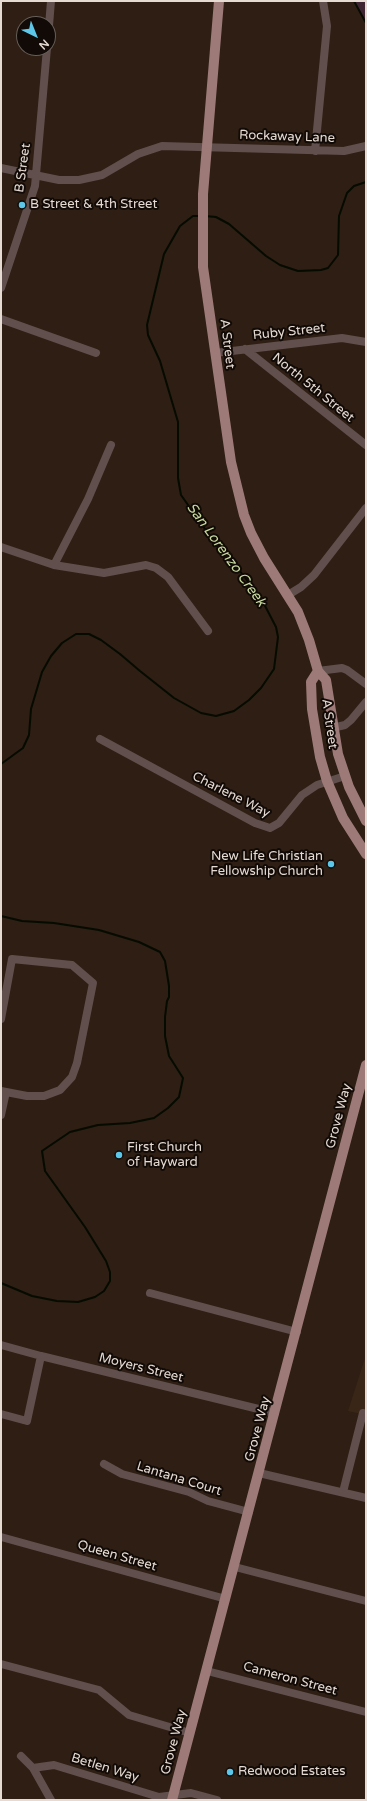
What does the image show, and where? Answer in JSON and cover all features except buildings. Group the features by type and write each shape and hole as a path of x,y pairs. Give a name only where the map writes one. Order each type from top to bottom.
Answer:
{"main road":[{"name":"A Street","path":"219,1 203,194 203,267 230,455 244,515 258,548 288,595 303,624 318,671 326,680 332,728 338,754 345,776 366,821"},
{"name":"A Street","path":"318,671 311,682 312,709 317,744 327,781 343,818 366,854"},
{"name":"Grove Way","path":"173,1798 366,1065"}],"street":[{"path":"50,16 51,1"},
{"path":"315,150 327,26 323,1"},
{"name":"B Street","path":"1,288 28,210 36,175 46,56"},
{"name":"Rockaway Lane","path":"1,168 67,180 88,179 102,175 138,154 156,147 171,146 344,151 366,146"},
{"path":"1,320 96,353"},
{"name":"Ruby Street","path":"215,353 342,338 366,342"},
{"name":"North 5th Street","path":"245,349 366,446"},
{"path":"54,565 88,498 111,445"},
{"path":"288,595 301,587 314,575 366,508"},
{"path":"1,547 54,565 104,573 146,565 156,568 168,576 208,631"},
{"path":"318,671 333,668 347,670 366,684"},
{"path":"332,728 345,725 366,702"},
{"name":"Charlene Way","path":"100,739 255,823 270,828 279,823 302,796 317,785 345,776"},
{"path":"1,1020 12,959 72,965 92,983 77,1063 72,1077 60,1090 44,1096 28,1096 4,1092 1,1115"},
{"path":"150,1293 296,1332"},
{"name":"Moyers Street","path":"1,1345 275,1413"},
{"path":"1,1414 27,1421 41,1356"},
{"path":"343,1492 363,1414"},
{"name":"Lantana Court","path":"104,1464 122,1474 189,1492 208,1501 249,1512"},
{"path":"259,1472 366,1498"},
{"name":"Queen Street","path":"1,1537 226,1599"},
{"path":"235,1567 366,1601"},
{"path":"1,1664 99,1690 129,1715 190,1733"},
{"name":"Cameron Street","path":"207,1671 366,1712"},
{"path":"21,1756 33,1768 51,1800"},
{"name":"Betlen Way","path":"33,1768 54,1765 159,1797 173,1798 191,1793 217,1800"}],"shaded area":[{"path":"354,1 366,1 366,23 358,9"},
{"path":"366,1355 366,1415 348,1411"}],"waterway":[{"name":"San Lorenzo Creek","path":"354,1 366,23"},
{"name":"San Lorenzo Creek","path":"205,216 216,217 229,224 266,256 280,265 298,271 321,270 328,268 338,255 339,216 347,193 354,186 366,182"},
{"name":"San Lorenzo Creek","path":"1,764 23,748 29,735 31,709 42,672 51,656 62,643 76,634 89,634 101,640 174,698 201,713 216,716 234,711 249,700 261,688 274,669 278,637 276,627 262,600 230,558 217,546 181,495 178,478 178,422 160,361 148,335 147,325 164,254 180,226 193,216 199,216"},
{"name":"San Lorenzo Creek","path":"1,916 22,921 54,923 99,930 139,942 160,952 165,961 169,986 169,997 165,1017 165,1036 169,1056 183,1078 179,1097 168,1108 154,1118 130,1123 98,1125 70,1132 42,1151 45,1171 85,1227 106,1261 110,1272 110,1281 104,1291 95,1297 78,1302 57,1301 32,1296 1,1283"}],"place":[{"name":"B Street & 4th Street","path":"22,205"},
{"name":"New Life Christian Fellowship Church","path":"331,864"},
{"name":"First Church of Hayward","path":"119,1155"},
{"name":"Redwood Estates","path":"230,1772"}]}
